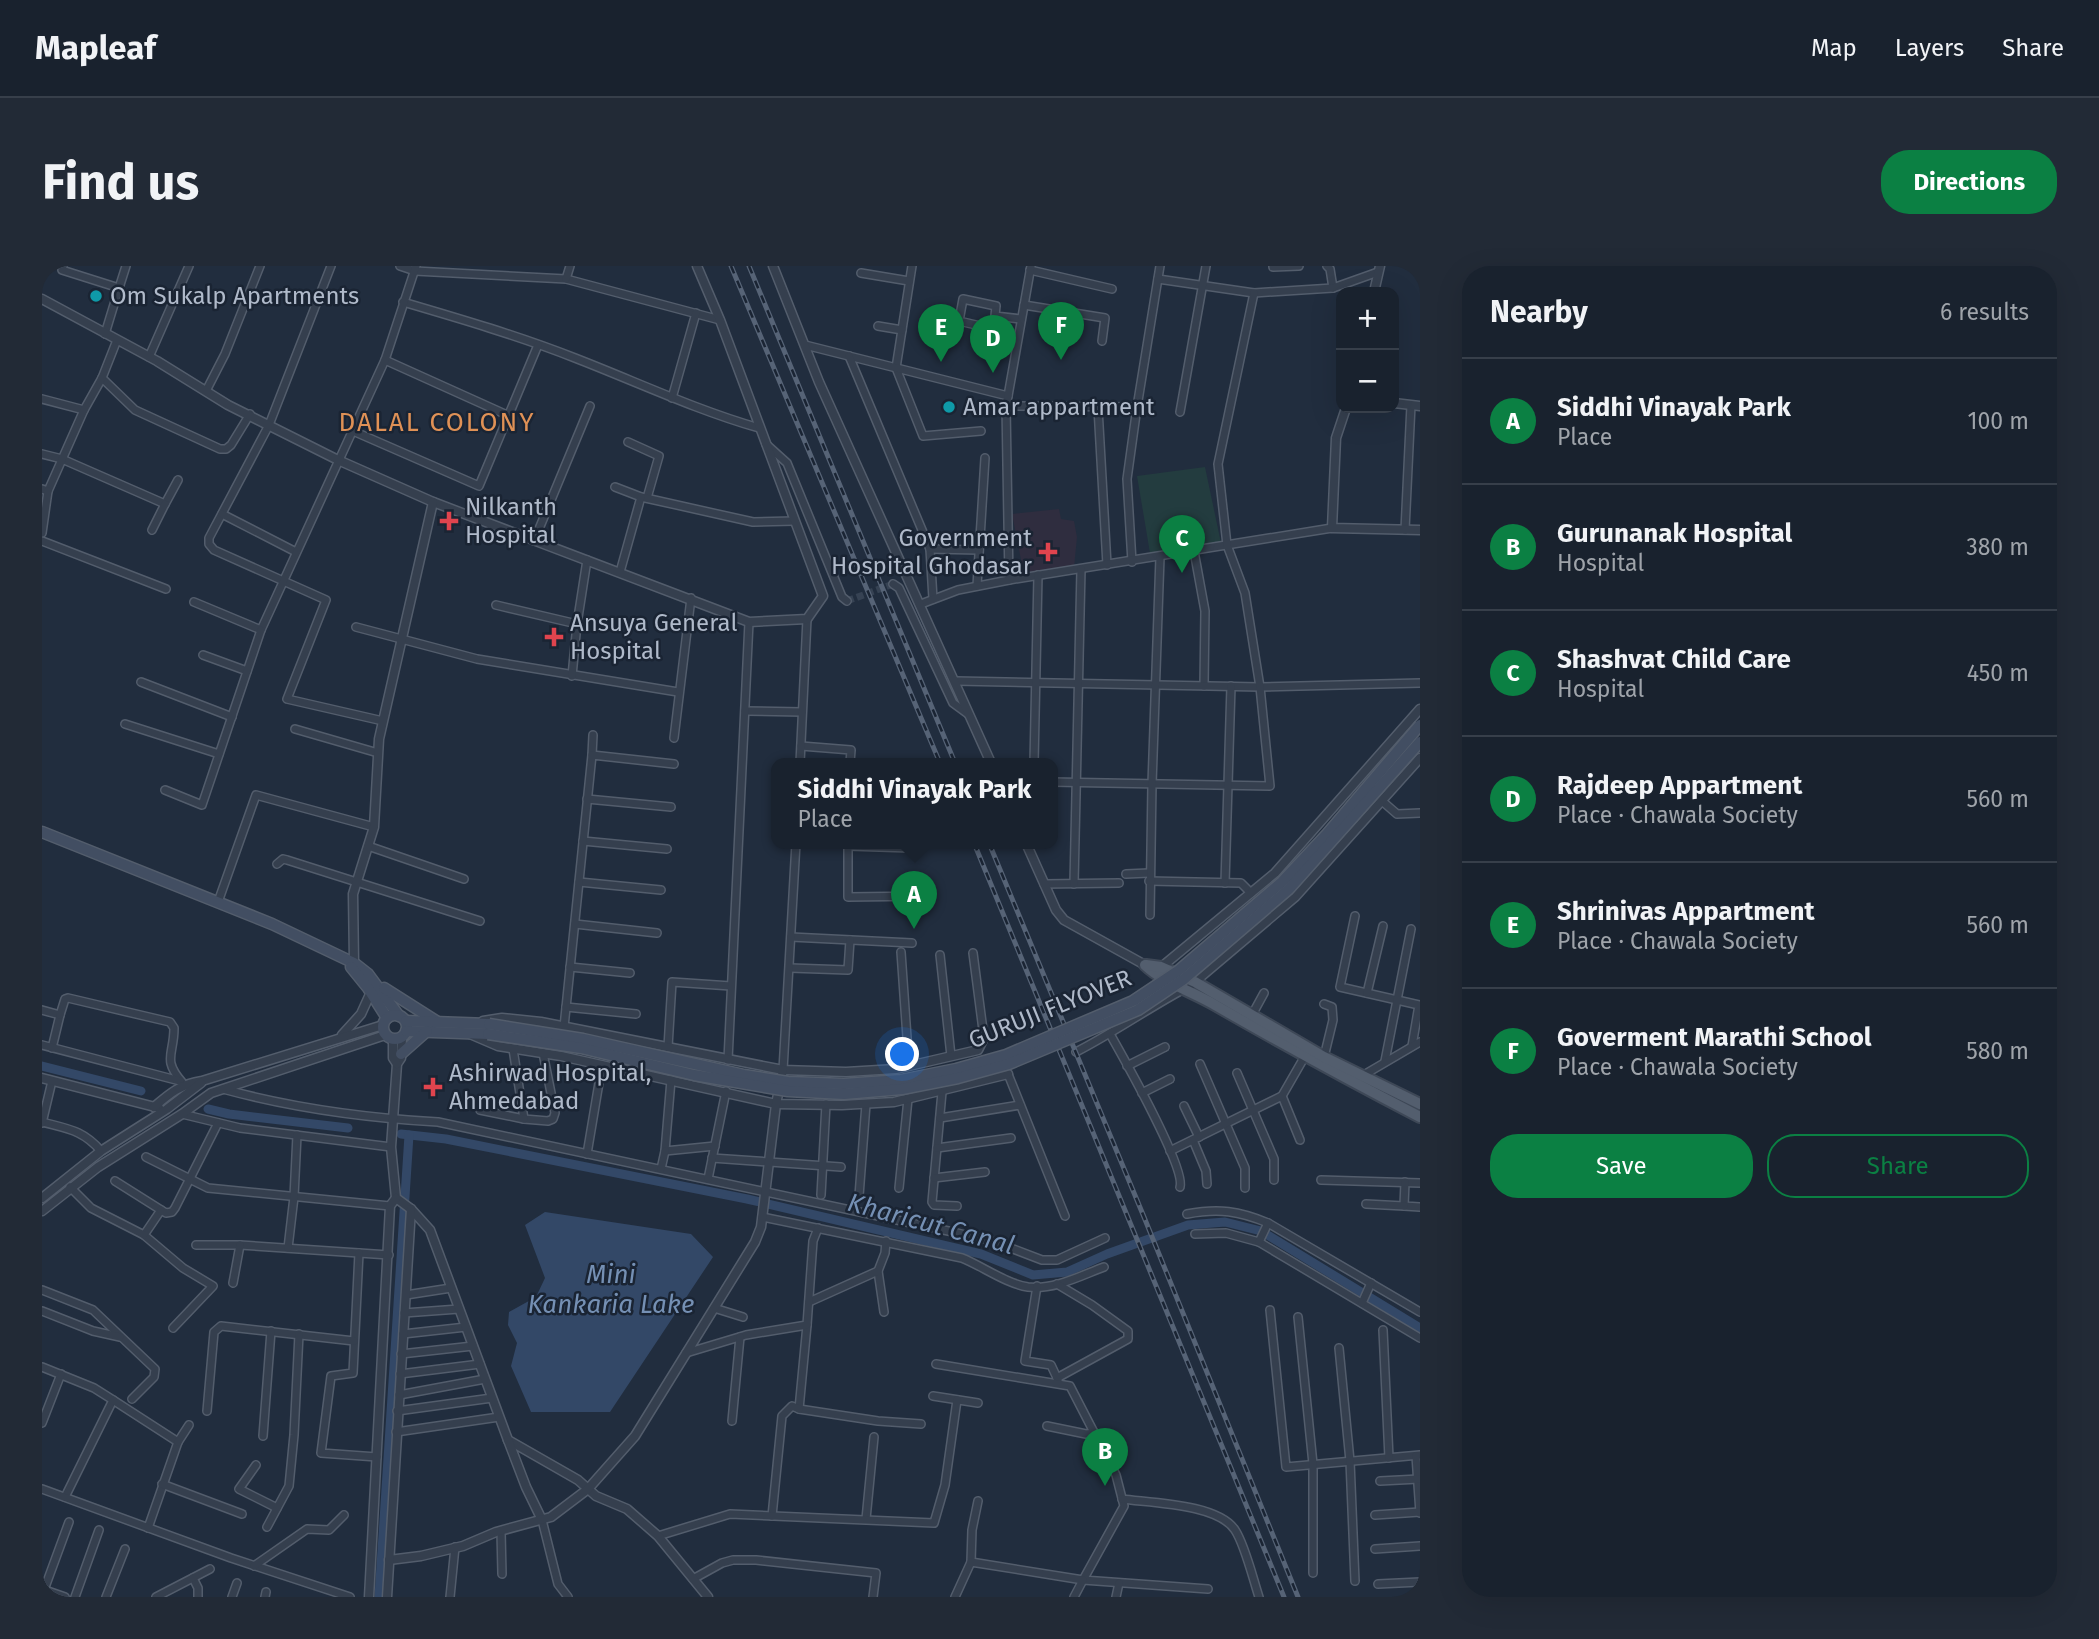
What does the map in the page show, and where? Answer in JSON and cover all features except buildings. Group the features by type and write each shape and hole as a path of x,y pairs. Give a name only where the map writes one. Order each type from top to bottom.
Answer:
{"main road":[{"name":"GURUJI FLYOVER","path":"466,1028 583,1039 744,1075 789,1082 844,1084 901,1080 1006,1055 1133,1001 1178,971 1282,882 1328,834 1420,725"},
{"name":"GURUJI FLYOVER","path":"488,1029 694,1075 788,1091 844,1094 902,1089 958,1078 1009,1063 1138,1010 1184,979 1289,889 1420,742"},
{"path":"42,835 218,902 354,962 373,987 395,1028"},
{"path":"42,835 271,928 354,969 373,987 439,1022 466,1028"},
{"path":"1145,965 1195,982 1324,1057 1420,1104"},
{"path":"1158,970 1304,1056 1420,1116"},
{"path":"395,1028 439,1022"},
{"path":"395,1028 427,1031 466,1028"},
{"path":"401,1054 427,1031"}],"street":[{"path":"63,266 62,270 119,288"},
{"path":"105,334 127,266"},
{"path":"149,357 189,266"},
{"path":"206,391 225,354 260,266"},
{"path":"331,266 269,425 209,538 209,544 214,550 326,600 287,699 383,721"},
{"path":"401,266 566,279 720,320"},
{"path":"502,276 504,266"},
{"path":"566,279 570,266"},
{"path":"697,266 720,320 823,596 807,619 800,758"},
{"path":"773,266 818,382 989,758"},
{"path":"912,266 896,368 923,436 981,430"},
{"path":"1132,562 1127,479 1160,266"},
{"path":"1180,412 1206,266"},
{"path":"1273,267 1299,266"},
{"path":"1327,266 1333,288"},
{"path":"1009,580 1006,406 1030,268 1112,289"},
{"path":"165,790 202,805 261,630 385,360 416,269"},
{"path":"1158,279 1254,293 1333,288 1379,269"},
{"path":"1375,287 1379,269"},
{"path":"861,273 909,281"},
{"path":"1058,782 1270,786 1260,687 1245,593 1227,545 1218,464 1254,293"},
{"path":"42,299 269,425 338,460 433,502 749,622 807,619"},
{"path":"963,299 996,306 995,316 993,329 958,321 963,299"},
{"path":"403,302 489,327 575,358 672,398 760,428"},
{"path":"1024,305 1105,317 1102,341"},
{"path":"672,398 695,313"},
{"path":"995,316 1021,319"},
{"path":"878,326 902,330"},
{"path":"42,533 45,490 102,378 117,340"},
{"path":"353,431 479,486 538,345"},
{"path":"805,345 1008,396"},
{"path":"849,356 929,549 933,599"},
{"path":"385,360 507,415"},
{"path":"102,378 135,410 220,449 232,445 250,414"},
{"path":"42,399 84,410"},
{"path":"1405,530 1416,405"},
{"path":"534,541 590,406"},
{"path":"1006,406 1137,407"},
{"path":"1098,408 1107,565"},
{"path":"1332,528 1336,438 1344,413"},
{"path":"620,572 660,456 628,442"},
{"path":"766,444 787,463 842,597 847,601"},
{"path":"42,454 62,459 165,504"},
{"path":"977,586 985,458"},
{"path":"152,530 178,480"},
{"path":"615,487 644,497 753,522 794,522"},
{"path":"354,962 353,894 374,827 378,753 383,721 433,502"},
{"path":"222,513 296,552"},
{"path":"921,604 977,586 1009,580 1332,528 1420,530"},
{"path":"42,541 166,589"},
{"path":"929,549 979,550"},
{"path":"1194,551 1205,611 1204,686"},
{"path":"1150,915 1160,557"},
{"path":"572,676 587,560"},
{"path":"1074,884 1081,569"},
{"path":"1034,758 1038,575"},
{"path":"893,584 899,588 953,703 971,716"},
{"path":"674,738 691,598"},
{"path":"194,602 261,630"},
{"path":"496,605 577,624"},
{"path":"728,1060 749,622"},
{"path":"356,627 477,659 678,692"},
{"path":"203,655 247,671"},
{"path":"956,681 1260,687 1420,683"},
{"path":"141,682 232,717"},
{"path":"1225,883 1231,686"},
{"path":"1158,970 1275,873 1420,709"},
{"path":"745,711 802,712"},
{"path":"125,724 219,754"},
{"path":"295,729 378,753"},
{"path":"564,1027 593,735"},
{"path":"801,746 851,750 850,758"},
{"path":"592,755 674,764"},
{"path":"1076,1052 1195,982 1295,897 1420,758"},
{"path":"218,902 256,795 374,827"},
{"path":"587,799 671,807"},
{"path":"1381,801 1397,814 1420,813"},
{"path":"583,841 667,849"},
{"path":"368,846 464,879"},
{"path":"388,1560 455,1548 500,1531 551,1517 588,1489 635,1436 755,1242 766,1194 776,1104 783,1070 796,849"},
{"path":"848,849 848,897 930,896"},
{"path":"1029,849 1056,910 1064,920 1145,965"},
{"path":"277,863 283,859 480,921"},
{"path":"1126,874 1241,883 1251,893"},
{"path":"579,882 661,890"},
{"path":"1044,884 1119,883"},
{"path":"1355,916 1340,987 1420,1004 1416,1044 1362,1076"},
{"path":"575,924 657,933"},
{"path":"1367,993 1383,926"},
{"path":"1385,1061 1411,929"},
{"path":"791,937 912,943"},
{"path":"790,968 848,970 850,940"},
{"path":"901,952 909,1066"},
{"path":"466,1028 502,1018 564,1027 783,1070 846,1072 909,1066 978,1050 984,1038 973,953"},
{"path":"940,956 951,1056"},
{"path":"570,967 630,973"},
{"path":"668,1047 672,982 731,986"},
{"path":"340,1038 361,1014 373,987"},
{"path":"1252,1015 1264,993"},
{"path":"52,1048 65,999 68,998 170,1022 174,1028 170,1060 172,1070 185,1083"},
{"path":"1324,1004 1332,1007 1333,1020 1324,1057"},
{"path":"566,1007 636,1014"},
{"path":"42,1010 60,1015"},
{"path":"42,1045 185,1083 202,1082 340,1038 395,1028"},
{"path":"369,1597 390,1206 396,1198 391,1147 397,1064 401,1054 395,1028"},
{"path":"395,1028 393,1058 397,1064"},
{"path":"42,1211 98,1167 221,1089 395,1028"},
{"path":"466,1028 498,1046 602,1065 776,1104 866,1104 908,1099 1008,1074 1065,1216"},
{"path":"1110,1034 1170,1152 1181,1177 1181,1187"},
{"path":"1127,1066 1165,1047"},
{"path":"513,1049 524,1119"},
{"path":"480,1110 524,1119 553,1119 555,1113 543,1053"},
{"path":"1170,1152 1282,1096 1304,1056"},
{"path":"1200,1064 1245,1168 1245,1188"},
{"path":"587,1154 602,1065"},
{"path":"1237,1073 1274,1159 1274,1180"},
{"path":"42,1079 218,1123 391,1147"},
{"path":"1142,1093 1170,1079"},
{"path":"661,1169 666,1151 671,1080"},
{"path":"52,1081 42,1123 80,1132 90,1138 101,1151"},
{"path":"202,1082 268,1101 392,1119 438,1122 661,1169 995,1242 1042,1260 1057,1259 1105,1238"},
{"path":"42,1198 101,1151 167,1110 202,1082"},
{"path":"154,1107 185,1083"},
{"path":"708,1179 726,1091"},
{"path":"942,1092 932,1202 934,1205 957,1206"},
{"path":"1282,1096 1300,1140"},
{"path":"899,1188 908,1099"},
{"path":"821,1195 826,1104"},
{"path":"859,1196 866,1104"},
{"path":"940,1118 1020,1105"},
{"path":"1184,1106 1206,1171 1207,1184"},
{"path":"115,1181 166,1213 172,1212 218,1123"},
{"path":"288,1248 295,1197 297,1135"},
{"path":"937,1149 1011,1138"},
{"path":"666,1151 715,1146"},
{"path":"146,1157 208,1188 390,1206"},
{"path":"712,1158 841,1167"},
{"path":"934,1178 985,1172"},
{"path":"1321,1180 1420,1182"},
{"path":"1404,1206 1405,1182"},
{"path":"70,1188 91,1208 144,1235 183,1268 213,1286 173,1328"},
{"path":"396,1198 430,1230 526,1487 542,1520 558,1584 568,1597"},
{"path":"1366,1205 1420,1207"},
{"path":"387,1597 410,1209"},
{"path":"1188,1213 1211,1209 1244,1213 1268,1224 1420,1312"},
{"path":"144,1235 161,1210"},
{"path":"762,1215 962,1258 1028,1287 1057,1284 1104,1268"},
{"path":"1259,1241 1268,1224"},
{"path":"799,1409 813,1241 818,1228"},
{"path":"1195,1234 1226,1233 1259,1241 1420,1339"},
{"path":"884,1312 878,1271 885,1253 886,1241"},
{"path":"195,1245 240,1245 389,1255"},
{"path":"233,1283 240,1245"},
{"path":"359,1253 353,1373 331,1376 321,1453 377,1457"},
{"path":"809,1302 878,1271"},
{"path":"1362,1303 1371,1283"},
{"path":"1057,1284 1128,1331 1128,1339 1058,1381"},
{"path":"1037,1286 1025,1361 1051,1365 1058,1381"},
{"path":"406,1295 451,1289"},
{"path":"42,1290 93,1310 155,1369 154,1377 131,1399"},
{"path":"714,1308 743,1317"},
{"path":"404,1313 459,1309"},
{"path":"1270,1310 1286,1466 1418,1456 1420,1513 1375,1515"},
{"path":"42,1311 93,1331 121,1337"},
{"path":"1298,1317 1313,1464 1313,1573"},
{"path":"686,1353 740,1337 807,1325"},
{"path":"207,1411 214,1332 220,1326 354,1341"},
{"path":"403,1334 466,1327"},
{"path":"1383,1330 1389,1458"},
{"path":"263,1436 271,1331"},
{"path":"267,1527 289,1486 299,1334"},
{"path":"732,1420 740,1337"},
{"path":"401,1354 473,1346"},
{"path":"1339,1348 1350,1461 1355,1581"},
{"path":"400,1374 480,1364"},
{"path":"936,1364 1058,1381 1070,1386 1116,1475 1124,1506 1074,1597"},
{"path":"42,1367 94,1388 178,1442"},
{"path":"42,1423 61,1374"},
{"path":"399,1395 485,1379"},
{"path":"933,1396 978,1403"},
{"path":"397,1412 492,1398"},
{"path":"658,1536 730,1514 934,1523 945,1485 957,1399"},
{"path":"65,1497 113,1400"},
{"path":"772,1516 782,1416 792,1406 878,1421 921,1424"},
{"path":"396,1432 499,1417"},
{"path":"148,1528 178,1442 189,1425"},
{"path":"1047,1426 1086,1434 1094,1433"},
{"path":"866,1519 874,1437"},
{"path":"508,1440 578,1480 596,1496 627,1509 658,1536 708,1597"},
{"path":"256,1465 239,1489 277,1508"},
{"path":"1380,1481 1419,1479"},
{"path":"162,1484 242,1514"},
{"path":"42,1489 254,1566 350,1597"},
{"path":"1122,1499 1200,1511 1226,1520 1236,1532 1259,1597"},
{"path":"955,1597 971,1562 972,1530 978,1501"},
{"path":"254,1566 307,1529 329,1530 344,1515"},
{"path":"61,1596 43,1589 69,1522"},
{"path":"75,1597 99,1530"},
{"path":"500,1531 502,1574"},
{"path":"1375,1549 1420,1546"},
{"path":"450,1597 455,1548"},
{"path":"106,1597 125,1549"},
{"path":"693,1579 722,1563 756,1560 876,1573 873,1597"},
{"path":"971,1562 1083,1580 1208,1589"},
{"path":"156,1597 210,1569"},
{"path":"193,1578 198,1588 198,1597"},
{"path":"1378,1584 1420,1582"},
{"path":"232,1597 237,1583"},
{"path":"1116,1597 1119,1583"},
{"path":"555,1597 558,1584"}],"shaded area":[{"name":"Government Hospital Ghodasar","path":"1059,509 1061,519 1074,521 1077,537 1074,568 1024,575 1012,514"}],"green space":[{"path":"1205,467 1221,543 1150,553 1137,476"}],"water":[{"name":"Mini Kankaria Lake","path":"545,1212 691,1234 713,1257 610,1412 531,1412 511,1366 517,1343 508,1325 509,1312 536,1297 545,1278 525,1225"}],"waterway":[{"name":"Kharicut Canal","path":"42,1066 141,1091"},
{"name":"Kharicut Canal","path":"208,1109 229,1114 348,1128"},
{"name":"Kharicut Canal","path":"401,1134 446,1139 747,1199 981,1254 1033,1275 1067,1272 1107,1254 1188,1225 1225,1222 1261,1231 1420,1328"},
{"path":"379,1597 409,1135"}],"tunnel":[{"path":"847,601 893,584"}],"railway":[{"path":"731,266 938,758"},
{"path":"749,266 953,758"},
{"path":"976,849 1284,1597"},
{"path":"991,849 1298,1597"}],"place":[{"name":"Om Sukalp Apartments","path":"96,296"},
{"name":"Goverment Marathi School","path":"1061,360"},
{"name":"Shrinivas Appartment","path":"941,362"},
{"name":"Rajdeep Appartment","path":"993,373"},
{"name":"Amar appartment","path":"949,407"},
{"name":"Nilkanth Hospital","path":"449,521"},
{"name":"Government Hospital Ghodasar","path":"1048,552"},
{"name":"Shashvat Child Care","path":"1182,573"},
{"name":"Ansuya General Hospital","path":"554,637"},
{"name":"Siddhi Vinayak Park","path":"914,929"},
{"name":"Ashirwad Hospital, Ahmedabad","path":"433,1087"},
{"name":"Gurunanak Hospital","path":"1105,1486"}],"district":[{"name":"DALAL COLONY","path":"437,422"}]}
